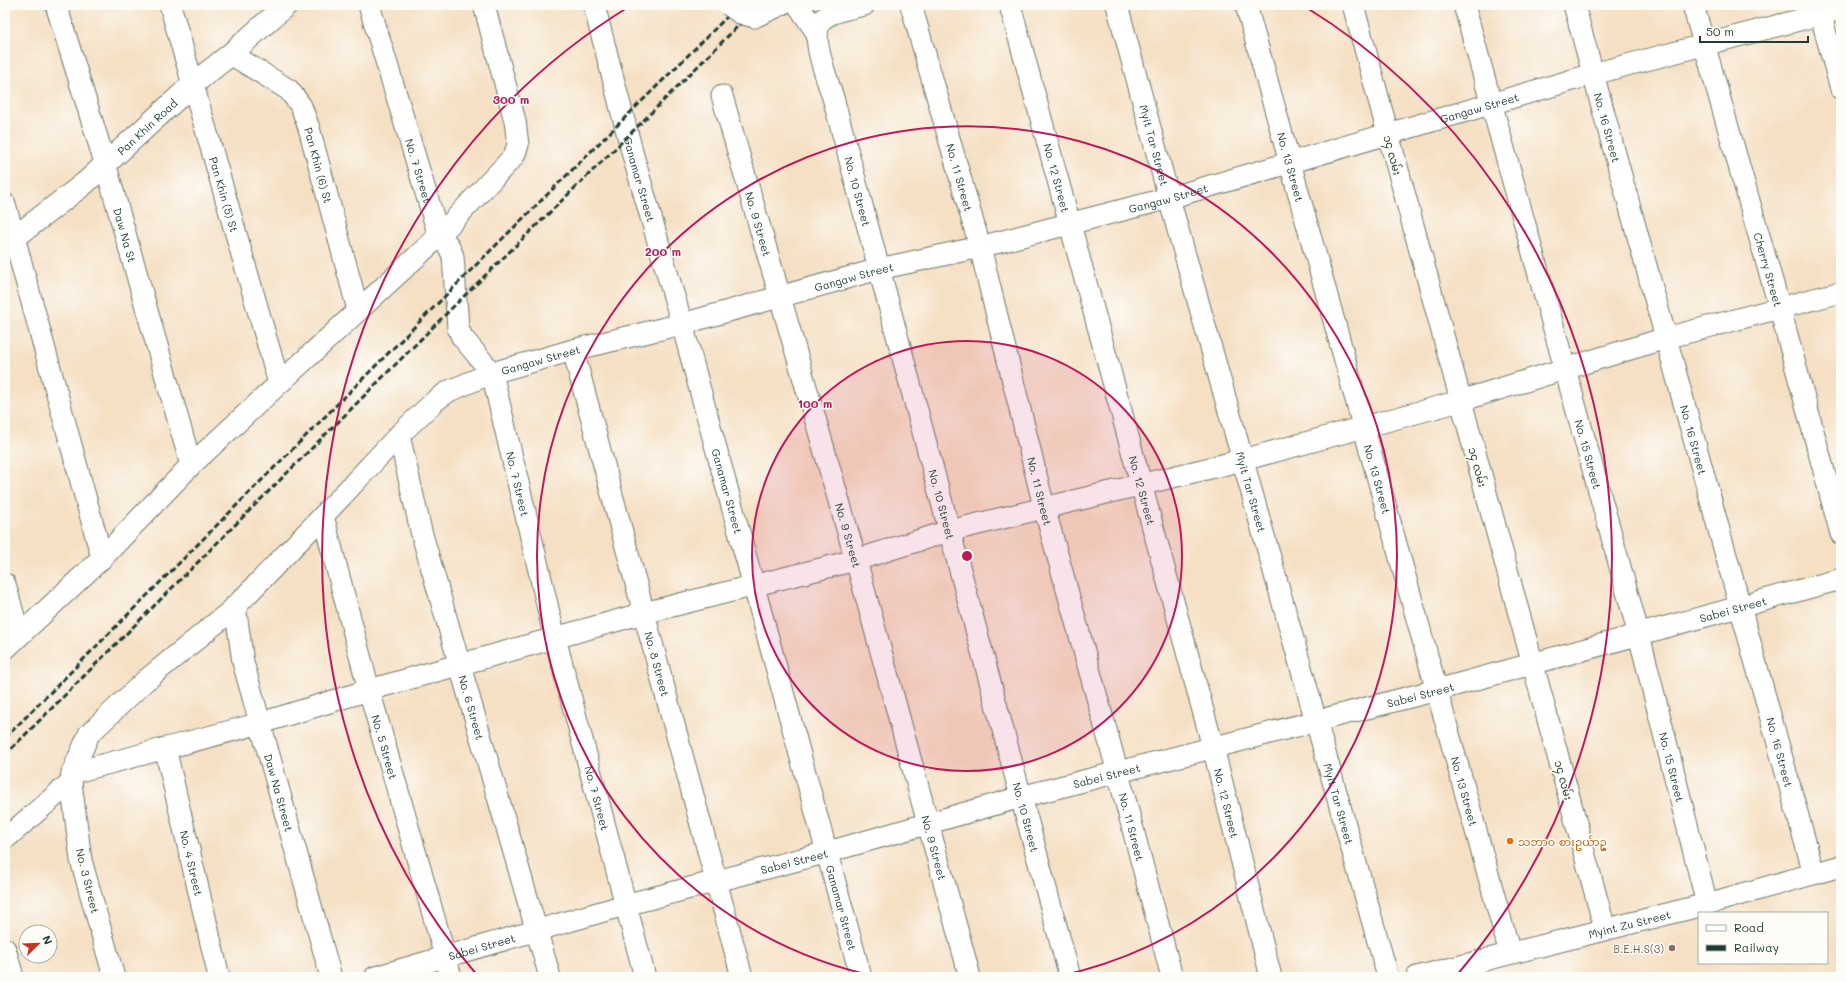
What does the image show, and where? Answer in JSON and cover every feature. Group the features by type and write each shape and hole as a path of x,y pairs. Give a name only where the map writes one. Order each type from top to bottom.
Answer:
{"main road":[{"name":"Pan Khin Road","path":"10,241 85,183 105,163 193,84 231,54 281,7"}],"street":[{"name":"Daw Na St","path":"56,5 105,163 191,465"},
{"name":"Pan Khin (5) St","path":"170,5 279,383"},
{"name":"No. 7 Street","path":"368,5 439,236 448,245 453,256 458,328 462,337 492,373 555,638 645,977"},
{"path":"12,642 102,558 191,465 439,236 514,156 518,144 515,121 484,5"},
{"name":"Ganamar Street","path":"594,5 634,159 682,324 828,852 861,977"},
{"path":"729,5 740,13 754,17 781,5"},
{"path":"798,5 817,33"},
{"path":"817,33 819,24 830,15 864,5"},
{"name":"No. 11 Street","path":"910,5 980,247 1044,507 1118,773 1172,977"},
{"name":"No. 12 Street","path":"1010,5 1213,747 1271,977"},
{"name":"Myit Tar Street","path":"1117,5 1169,198 1388,977"},
{"name":"No. 13 Street","path":"1246,5 1291,162 1510,953"},
{"name":"၁၄ လမ်း","path":"1354,5 1387,135 1605,929"},
{"name":"No. 15 Street","path":"1464,5 1639,635 1707,904"},
{"name":"No. 16 Street","path":"1574,5 1814,874"},
{"name":"Cherry Street","path":"1693,5 1780,309 1841,534"},
{"name":"Gangaw Street","path":"72,778 89,734 145,681 235,606 324,516 399,435 436,400 449,391 492,373 573,350 682,324 879,268 980,247 1169,198 1492,105 1593,74 1705,45 1819,10 1841,9"},
{"path":"1819,10 1841,89"},
{"name":"No. 10 Street","path":"817,33 817,42 1020,797 1070,977"},
{"name":"Pan Khin (6) St","path":"231,54 289,90 300,106 309,128 358,310"},
{"name":"No. 9 Street","path":"722,96 856,560 970,977"},
{"path":"5,204 10,241 102,558"},
{"path":"5,839 72,778 165,748 261,723 369,690 644,613 856,560 949,531 1243,460 1460,401 1666,338 1841,292"},
{"name":"No. 8 Street","path":"573,350 742,977"},
{"name":"No. 6 Street","path":"399,435 421,531 550,977"},
{"name":"No. 5 Street","path":"324,516 369,690 451,977"},
{"name":"Sabei Street","path":"375,977 625,905 828,852 1020,797 1437,690 1532,663 1740,608 1841,579"},
{"path":"5,584 12,642"},
{"name":"Daw Na Street","path":"235,606 243,662 331,977"},
{"name":"No. 4 Street","path":"165,748 219,977"},
{"name":"No. 3 Street","path":"72,778 80,860 114,977"},
{"name":"Myint Zu Street","path":"1417,977 1707,904 1841,866"},
{"path":"5,949 13,977"}],"railway":[{"path":"5,738 479,262 739,5"},
{"path":"5,755 456,304 628,136 759,5"}],"place":[{"name":"သဘာဝ စားဥယ်ာဥ္","path":"1510,841"},
{"name":"B.E.H.S(3)","path":"1672,948"}]}
